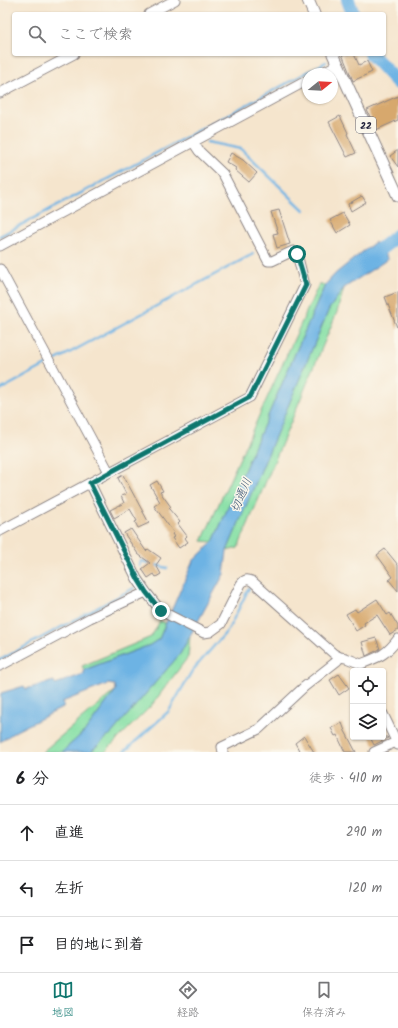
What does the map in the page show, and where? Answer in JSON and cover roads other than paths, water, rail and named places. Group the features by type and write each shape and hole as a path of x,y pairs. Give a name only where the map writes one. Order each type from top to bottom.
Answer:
{"main road":[{"path":"308,0 313,12"},
{"name":"22","path":"335,59 398,196"}],"street":[{"path":"153,12 175,0"},
{"path":"0,93 70,56"},
{"path":"326,68 335,59"},
{"path":"0,246 302,83"},
{"path":"0,531 250,397 306,285 297,254 293,251 272,261 268,261 224,174 199,151 193,142"},
{"path":"0,269 109,472"},
{"path":"90,483 146,592 161,611 204,633 210,632 221,624 241,584 244,580 248,579 322,643 340,657 346,658 362,668 391,648 398,639"},
{"path":"0,666 90,618 146,592"},
{"path":"223,752 222,747 259,729 304,687 340,657"},
{"path":"374,752 397,743 386,720"}],"water":[{"path":"375,242 388,259 344,288 329,309 227,551 224,574 180,654 111,734 90,752 62,752 86,730 116,690 115,685 108,684 62,702 64,707 16,731 0,742 1,693 24,686 26,689 54,681 55,684 84,674 84,670 150,645 159,639 193,561 213,542 325,285 336,273"}],"waterway":[{"name":"切通川","path":"348,0 352,12"},
{"name":"切通川","path":"373,56 398,83"},
{"path":"0,236 326,62"},
{"path":"207,142 241,149 304,210"},
{"name":"切通川","path":"365,261 398,235"},
{"path":"56,360 253,254"},
{"path":"0,390 46,365"},
{"path":"140,566 141,561 167,568"},
{"path":"0,660 134,588"},
{"path":"124,752 169,711 192,671 228,630 249,588"}]}
